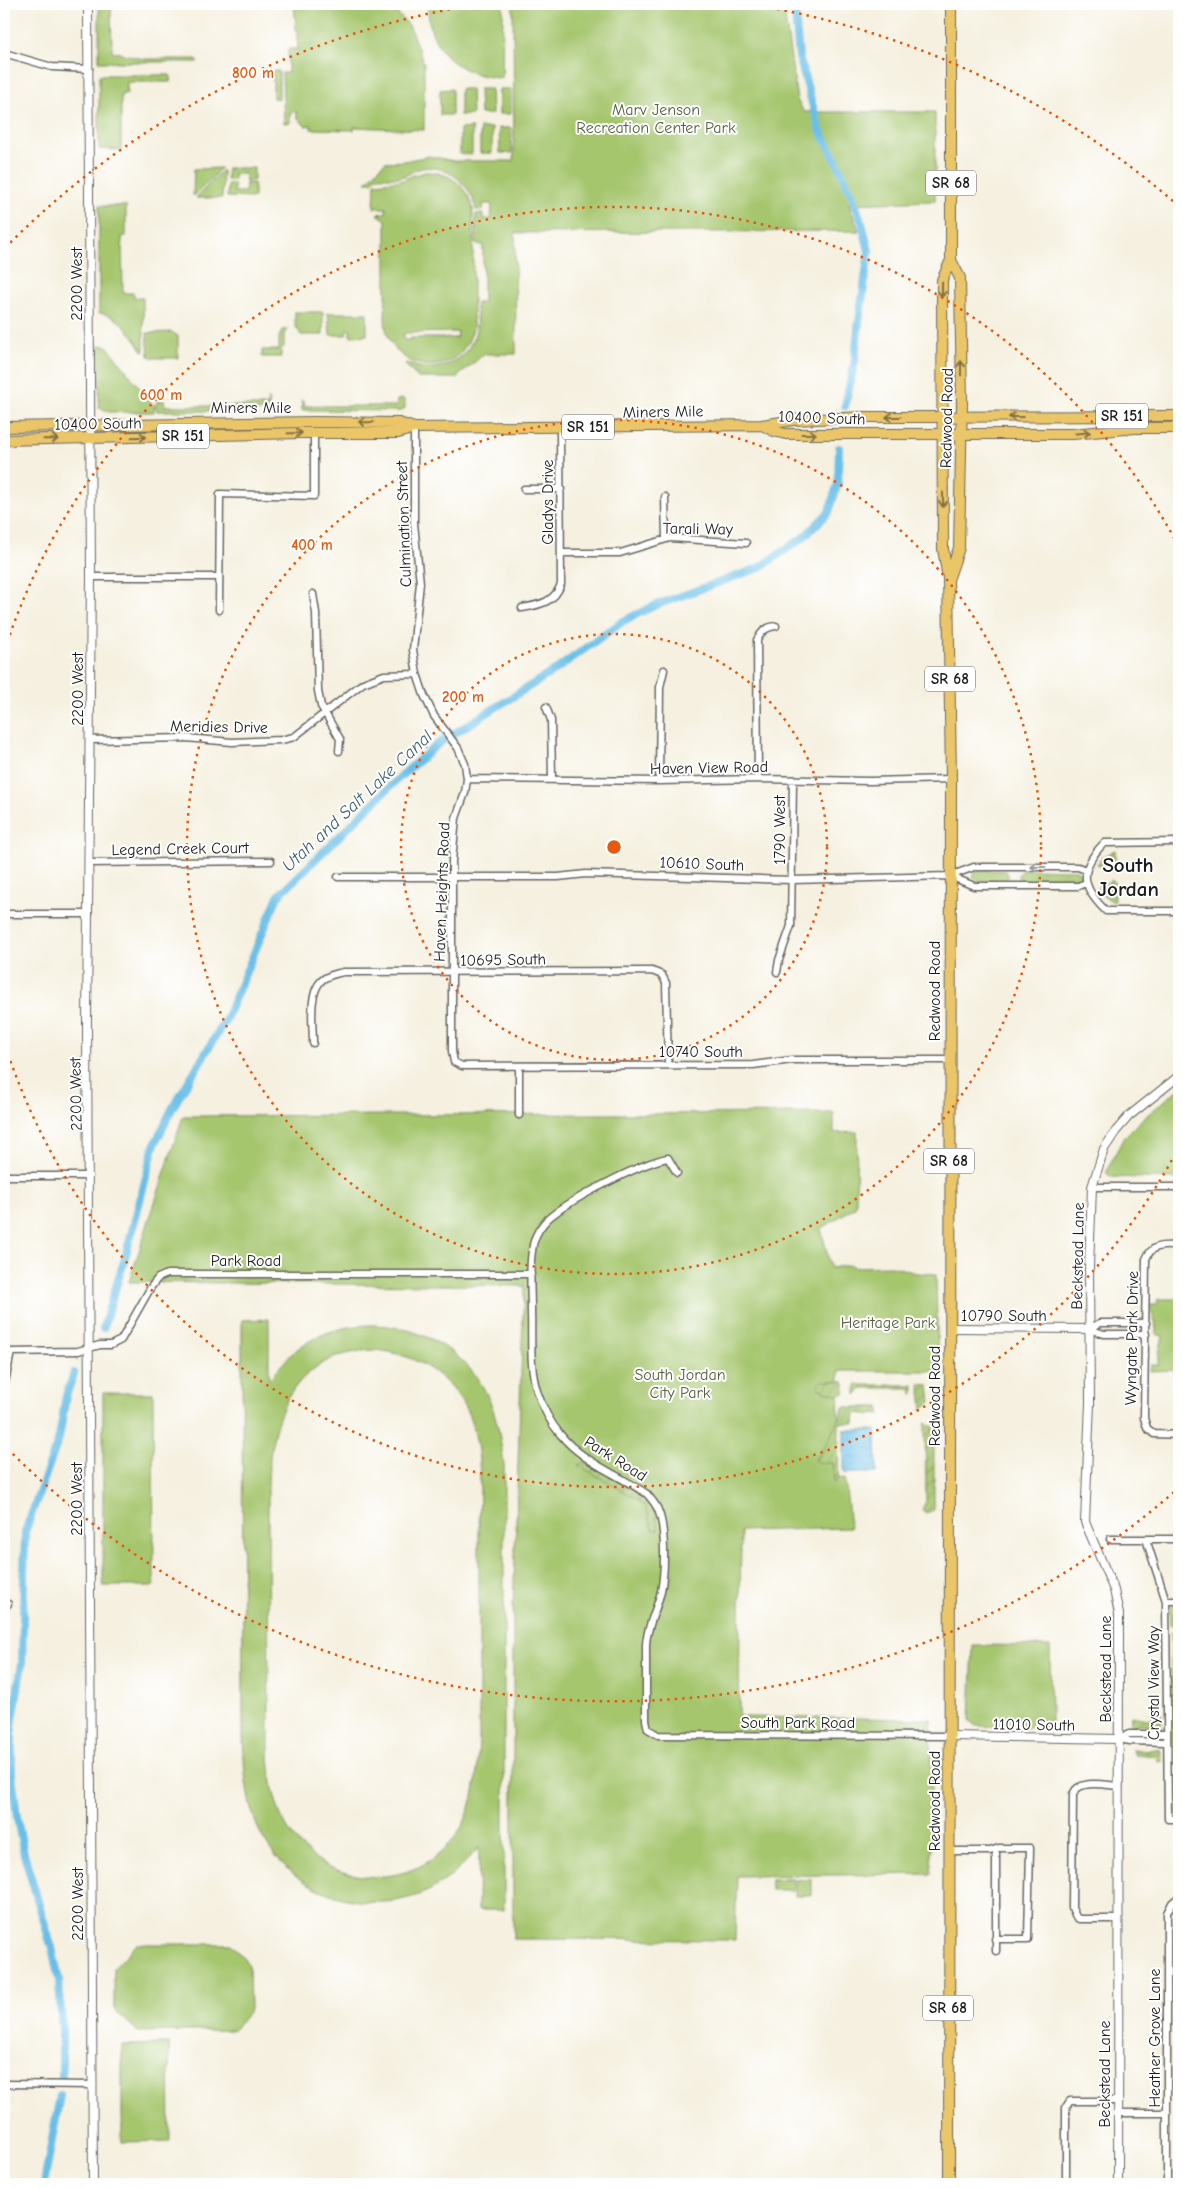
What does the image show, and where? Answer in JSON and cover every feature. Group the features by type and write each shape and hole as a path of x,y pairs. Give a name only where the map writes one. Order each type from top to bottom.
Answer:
{"main road":[{"name":"Redwood Road","path":"949,2184 949,1060 951,779 948,578 943,549 942,280 951,260 951,4"},
{"name":"Redwood Road","path":"948,578 958,548 960,434 960,278 951,260"},
{"name":"10400 South","path":"762,425 794,420 865,417 1179,416"},
{"name":"10400 South","path":"8,427 177,423"},
{"name":"Miners Mile","path":"177,423 399,423 414,428"},
{"name":"10400 South","path":"762,425 786,434 1073,434 1135,428 1179,428"},
{"name":"Miners Mile","path":"275,434 398,433 414,428 762,425"},
{"name":"10400 South","path":"7,440 275,434"}],"street":[{"name":"2200 West","path":"88,4 91,577 88,1032 93,2184"},
{"path":"4,53 52,67 89,69"},
{"name":"Gladys Drive","path":"522,608 551,600 559,590 562,578 560,427"},
{"name":"Culmination Street","path":"414,428 414,523 420,568 413,642 417,674 424,696 434,716 445,731"},
{"path":"219,610 220,494 314,496 314,433"},
{"path":"524,489 561,489"},
{"path":"665,497 666,539"},
{"name":"Tarali Way","path":"561,553 620,553 666,539 746,543"},
{"path":"91,577 219,577"},
{"path":"313,594 316,613 318,691 325,714 340,739 339,751"},
{"path":"758,779 757,640 768,627 776,626"},
{"path":"659,781 660,687 664,670"},
{"name":"Meridies Drive","path":"90,740 186,738 224,742 281,740 294,737 363,683 384,675 417,674"},
{"path":"546,707 551,720 552,780"},
{"name":"Haven Heights Road","path":"445,731 451,738 465,764 467,780 456,818 452,877 452,1052 454,1062"},
{"name":"Haven View Road","path":"467,780 951,779"},
{"name":"1790 West","path":"778,972 779,960 791,926 793,780"},
{"path":"1179,842 1104,843 1089,861 1086,870 1086,883 1090,892 1106,911 1179,911"},
{"name":"Legend Creek Court","path":"89,863 271,861"},
{"path":"950,876 974,867 1078,867 1086,870"},
{"name":"10610 South","path":"338,877 558,877 586,874 792,880 950,876"},
{"path":"950,876 974,886 1078,886 1086,883"},
{"path":"4,914 89,914"},
{"name":"10695 South","path":"313,1043 314,998 317,988 321,981 331,975 343,972 652,971 662,974 666,983 668,1065"},
{"name":"10740 South","path":"454,1062 462,1066 519,1066 753,1065 792,1060 949,1060"},
{"path":"519,1066 519,1114"},
{"name":"Beckstead Lane","path":"1118,2184 1119,1614 1114,1590 1085,1522 1090,1410 1089,1329 1092,1187 1104,1150 1116,1132 1129,1116 1179,1076"},
{"name":"Park Road","path":"648,1729 646,1720 647,1631 659,1598 662,1580 661,1518 655,1503 647,1494 572,1447 546,1414 537,1390 532,1365 532,1250 534,1241 544,1223 555,1214 616,1179 660,1159 668,1158 677,1173"},
{"path":"4,1176 89,1176"},
{"path":"1092,1187 1179,1187"},
{"name":"Wyngate Park Drive","path":"1179,1246 1155,1247 1149,1251 1146,1259 1144,1418 1147,1428 1154,1434 1179,1435"},
{"name":"Park Road","path":"4,1387 11,1352 78,1351 111,1345 121,1340 151,1287 158,1278 167,1274 531,1274"},
{"name":"10790 South","path":"1089,1329 1100,1323 1146,1323"},
{"name":"10790 South","path":"950,1328 1089,1329 1104,1334 1146,1334"},
{"path":"1110,1539 1179,1539"},
{"name":"Crystal View Way","path":"1146,1539 1166,1601 1168,1819 1179,1819"},
{"path":"1166,1601 1179,1601"},
{"name":"South Park Road","path":"648,1729 658,1735 949,1736"},
{"name":"11010 South","path":"949,1736 1119,1739 1130,1742 1166,1738"},
{"path":"1118,1786 1081,1785 1075,1788 1073,1794 1072,1908 1076,1917 1118,1919"},
{"path":"949,1851 990,1851 996,1849 1030,1848 1028,1939 995,1939"},
{"path":"996,1849 996,1950"},
{"name":"Heather Grove Lane","path":"1167,2184 1167,1913 1172,1902 1179,1897"},
{"path":"4,2084 92,2085"},
{"path":"1066,2184 1066,2107 1070,2101 1118,2101"},
{"path":"1118,2113 1167,2113"}],"green space":[{"path":"99,4 111,4 112,51 143,59 196,59 198,62 99,62"},
{"path":"294,4 374,4 398,14 409,25 424,64 424,130 354,127 354,130 311,129 311,125 305,126 297,117 297,112 290,112 290,123 284,123 282,73 288,73 288,49 298,49"},
{"path":"428,4 500,4 503,7 502,78 472,72 448,58 439,47 433,34 429,20"},
{"name":"Marv Jenson Recreation Center Park","path":"513,4 783,4 797,100 804,112 935,112 935,201 849,204 859,231 515,233 516,354 484,354 456,378 418,378 405,364 429,368 449,364 466,351 472,341 476,330 476,303 483,303 483,245 475,244 476,214 483,214 483,219 491,219 492,204 483,204 483,210 476,210 470,192 457,178 441,169 419,169 401,177 376,177 372,182 366,182 385,162 404,161 429,156 454,161 514,161"},
{"path":"273,71 279,71 279,99 273,98"},
{"path":"99,75 170,75 171,77 170,82 127,82 127,93 121,95 121,150 99,149"},
{"path":"452,89 452,115 440,115 440,90"},
{"path":"460,89 471,89 472,115 460,115"},
{"path":"479,89 491,89 492,114 480,114"},
{"path":"499,89 511,89 511,114 499,114"},
{"path":"472,128 472,154 460,154 460,129"},
{"path":"480,128 492,128 492,153 480,153"},
{"path":"499,128 511,128 512,153 500,153"},
{"path":"221,168 194,196 193,195 194,169"},
{"path":"227,168 254,168 254,180 246,181 245,174 234,174 234,180 227,180"},
{"path":"223,171 222,198 196,198"},
{"path":"425,172 434,172 449,177 467,193 473,209 473,329 462,351 453,359 441,364 425,365 402,356 388,336 386,326 386,220 377,214 386,213 386,208 374,208 375,183 403,180","holes":["458,332 457,338 411,338 410,340 404,340 404,333"]},
{"path":"246,183 254,183 254,198 227,197 228,184 234,184 234,192 245,192"},
{"path":"99,206 126,206 126,236 122,237 123,293 133,293 136,298 143,298 144,352 125,327 113,318 99,313"},
{"path":"295,312 323,312 323,335 301,335 295,325"},
{"path":"328,313 367,313 367,335 350,336 350,330 347,329 346,335 330,335"},
{"path":"282,330 288,330 284,334 284,347 281,350 281,357 262,357 262,350 279,350 279,337"},
{"path":"172,332 178,336 178,358 154,358 149,356 147,333"},
{"path":"99,345 107,346 154,406 154,412 109,412 99,407"},
{"path":"268,399 270,401 268,411 157,411 155,404 161,400 164,401 165,406 267,406"},
{"path":"403,399 405,401 405,408 401,411 302,410 302,400 305,406 397,406 397,400"},
{"path":"1115,850 1115,870 1112,871 1097,864 1104,856"},
{"path":"1025,869 1077,870 1082,876 1081,879 1075,882 1025,882 1019,880 1018,875"},
{"path":"984,870 1006,871 1009,877 1002,882 986,882 973,877 974,873"},
{"path":"1112,880 1114,882 1114,902 1103,896 1097,888"},
{"path":"1179,1089 1179,1179 1110,1177 1107,1174 1107,1170 1124,1137 1140,1121"},
{"name":"South Jordan City Park","path":"834,1113 834,1133 857,1132 856,1206 821,1229 831,1268 850,1265 854,1267 892,1266 916,1273 936,1274 938,1371 839,1371 838,1478 845,1479 850,1528 741,1531 739,1717 931,1719 931,1874 737,1876 735,1940 513,1939 513,1611 524,1286 129,1282 183,1116"},
{"path":"1158,1299 1179,1299 1179,1370 1150,1371 1151,1365 1159,1365 1159,1353 1163,1336 1156,1334 1156,1325 1150,1305 1157,1305"},
{"path":"269,1319 269,1380 289,1357 303,1345 325,1334 349,1327 374,1325 398,1328 422,1335 443,1346 463,1362 479,1381 490,1400 499,1432 504,1465 504,1910 478,1910 479,1847 462,1866 436,1887 428,1891 404,1899 379,1902 354,1900 330,1894 307,1883 288,1868 271,1850 258,1828 248,1794 243,1735 242,1320","holes":["373,1350 389,1352 419,1363 445,1381 465,1406 478,1449 480,1479 479,1735 477,1771 466,1817 461,1828 445,1848 425,1863 403,1873 378,1876 354,1875 331,1867 310,1854 286,1826 275,1797 269,1756 268,1485 274,1435 281,1413 291,1393 305,1376 323,1363 346,1354"]},
{"path":"822,1381 843,1381 845,1384 844,1393 839,1395 819,1389 818,1385"},
{"path":"920,1384 929,1385 931,1402 920,1410 923,1407"},
{"path":"856,1385 914,1385 914,1394 912,1394 911,1388 862,1388 856,1395"},
{"path":"103,1393 153,1393 154,1586 103,1586"},
{"path":"844,1407 880,1407 880,1415 855,1413 854,1423 839,1423 838,1479 834,1483 832,1463 814,1461 829,1439"},
{"path":"925,1423 934,1427 934,1510 926,1513 922,1510 926,1501"},
{"path":"585,1462 628,1485 649,1501 657,1519 658,1530 653,1530 646,1507 637,1499 578,1465"},
{"path":"1179,1604 1176,1624 1170,1625 1169,1609 1173,1605"},
{"path":"1171,1632 1179,1632 1179,1746 1171,1746"},
{"path":"973,1645 1050,1646 1051,1724 1049,1728 974,1726 970,1721"},
{"path":"1156,1714 1162,1714 1160,1727 1141,1724 1133,1727 1130,1724 1131,1716 1148,1719"},
{"path":"1160,1748 1162,1760 1157,1761 1156,1756 1134,1754 1133,1749 1146,1751"},
{"path":"1171,1778 1179,1778 1179,1816 1173,1813 1171,1808"},
{"path":"771,1879 793,1879 793,1890 771,1890"},
{"path":"812,1879 812,1895 795,1895 795,1880"},
{"path":"1179,1905 1179,1960 1175,1960 1176,1907"},
{"path":"137,1944 231,1944 249,1965 250,2010 234,2030 138,2032 114,2009 114,1968"},
{"path":"169,2044 170,2141 122,2142 122,2045"}],"water":[{"path":"844,1430 876,1430 877,1473 844,1473"}],"waterway":[{"name":"Utah and Salt Lake Canal","path":"794,4 799,57 819,128 853,198 869,251 855,360 845,406"},
{"name":"Utah and Salt Lake Canal","path":"103,1328 125,1258 154,1146 173,1107 226,1019 278,896 402,775 439,743 557,669 623,621 656,605 759,568 804,537 829,512 838,483 839,448"},
{"name":"Utah and Salt Lake Canal","path":"62,2076 59,1980 53,1952 24,1854 17,1818 12,1774 12,1725 22,1663 25,1532 59,1438 66,1396 74,1373"},
{"name":"Utah and Salt Lake Canal","path":"44,2184 60,2095"}],"district":[{"name":"South Jordan","path":"1128,877"}],"park label":[{"name":"Heritage Park","path":"888,1322"}]}
